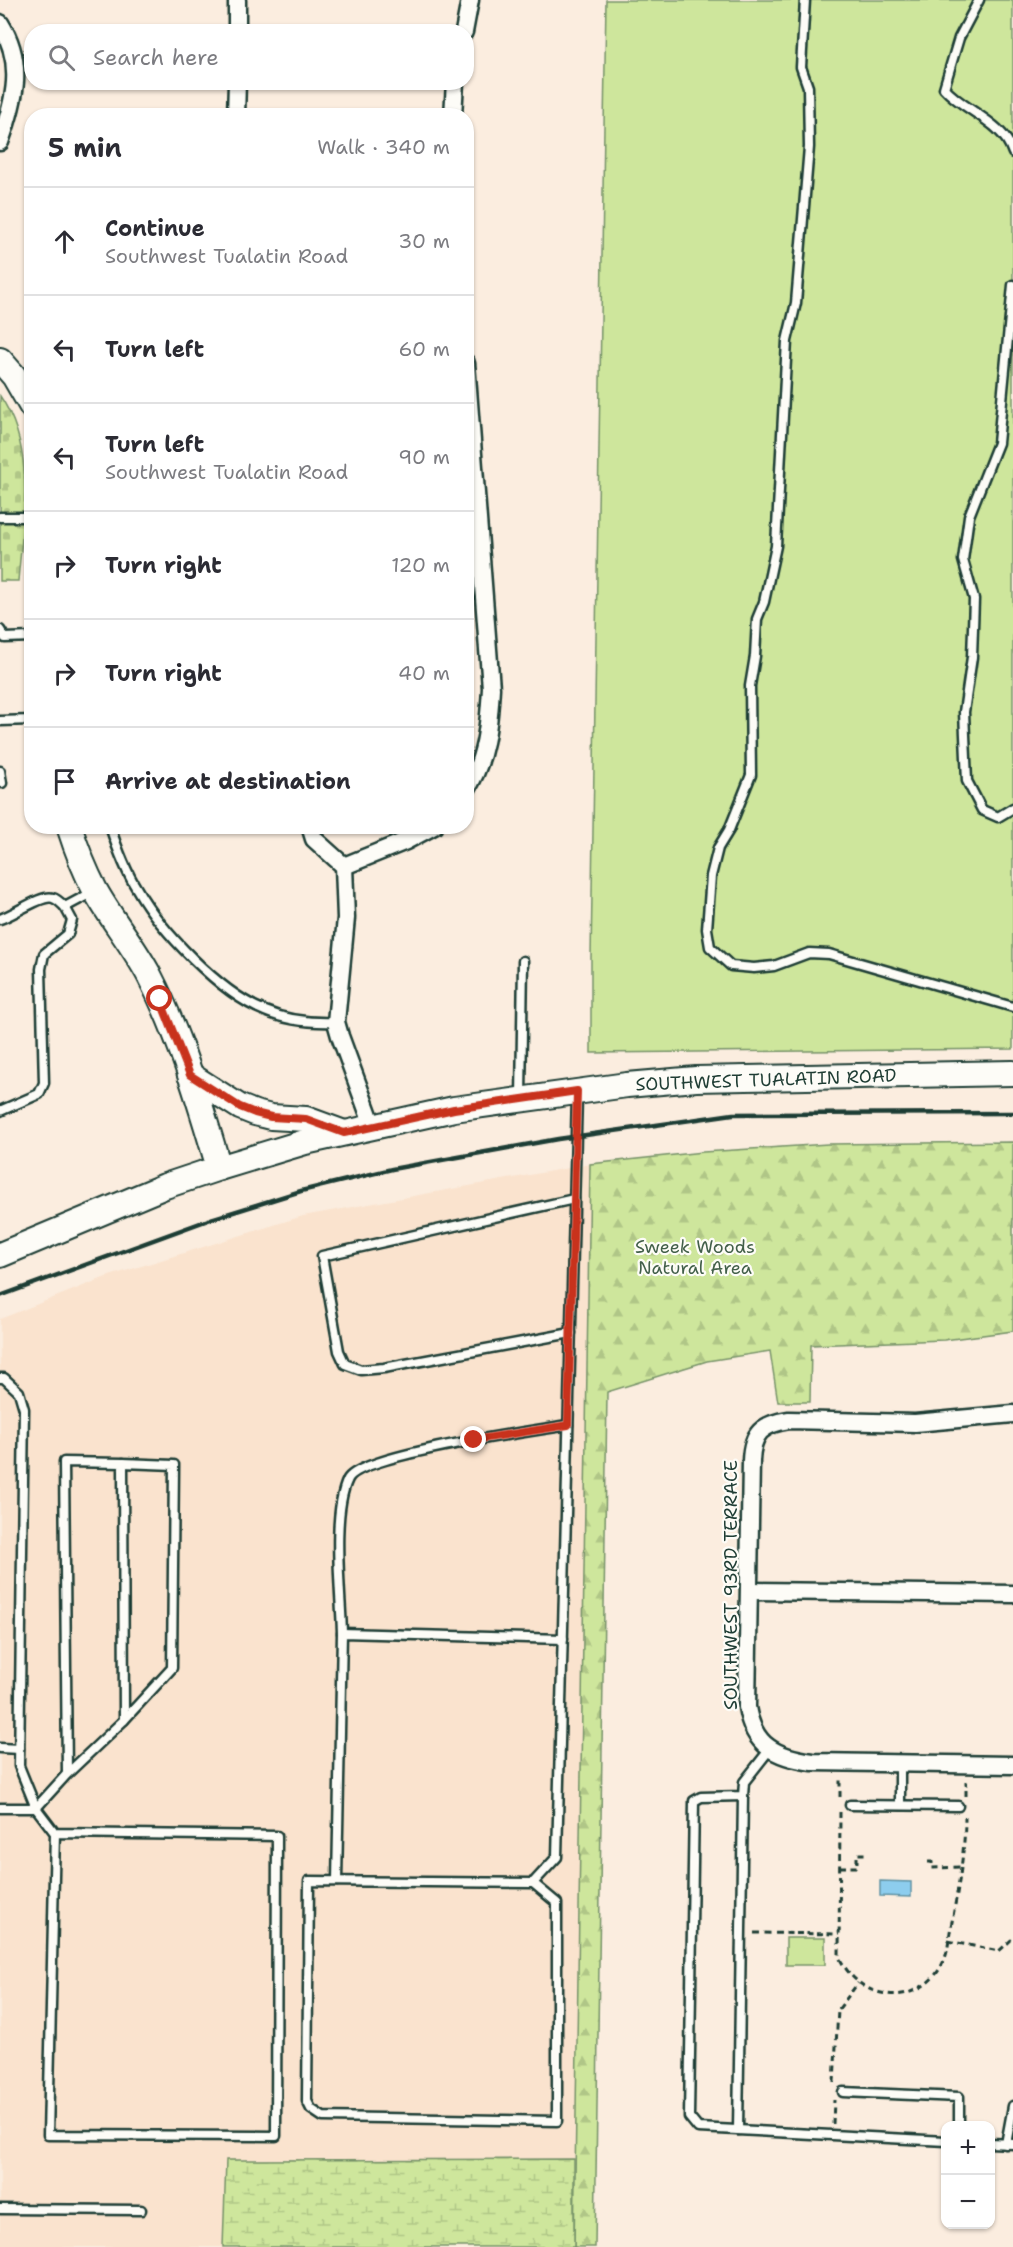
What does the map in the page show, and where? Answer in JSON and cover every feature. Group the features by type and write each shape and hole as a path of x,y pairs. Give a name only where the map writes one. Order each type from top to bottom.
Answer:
{"main road":[{"path":"0,360 14,376 24,393"},
{"path":"72,834 81,861 96,891 148,974 160,999 190,1075 219,1168"},
{"name":"SOUTHWEST TUALATIN ROAD","path":"0,1255 165,1186 219,1168 305,1142 454,1109 627,1085 706,1079 1013,1073"},
{"path":"190,1075 240,1107 255,1113 271,1117 306,1119 344,1133"}],"street":[{"path":"237,0 237,24"},
{"path":"466,24 470,0"},
{"path":"0,23 9,38 16,64 10,113 0,142"},
{"path":"236,108 237,90"},
{"path":"453,108 455,90"},
{"path":"474,467 491,688 489,721 482,757 474,774"},
{"path":"313,834 314,838 344,866 346,918 336,1022 373,1126"},
{"path":"344,866 419,834"},
{"name":"SOUTHWEST 93RD TERRACE","path":"765,1744 750,1724 747,1707 752,1445 759,1431 771,1422 789,1420 915,1423 1013,1414"},
{"path":"750,1591 1013,1594"},
{"path":"765,1744 788,1759 813,1762 1013,1765"}],"lane":[{"path":"805,0 801,66 808,87 809,147 796,303 787,341 776,546 764,602 757,619 755,656 750,686 751,775 729,830 718,848 711,876 707,928 710,947 731,966 754,968 774,966 809,953 829,954 1013,1007"},
{"path":"979,0 959,38 944,88 953,98 993,124 1010,144 1013,153"},
{"path":"1013,285 998,442 969,516 963,560 974,599 972,657 964,712 967,781 982,810 998,817 1013,808"},
{"path":"0,517 24,517"},
{"path":"0,630 5,638 24,637"},
{"path":"0,722 24,720"},
{"path":"0,771 2,783"},
{"path":"113,834 119,854 137,891 190,955 229,990 265,1011 310,1023 336,1022"},
{"path":"65,907 96,891"},
{"path":"0,919 12,916 45,897 54,898 65,907 72,920 68,934 44,954 41,969 44,1083 39,1094 0,1111"},
{"path":"521,1099 523,961"},
{"path":"532,1883 557,1857 577,1091"},
{"path":"571,1332 384,1368 361,1370 345,1364 339,1351 322,1256 574,1199"},
{"path":"0,1378 4,1378 19,1392 24,1409 19,1766 36,1808 55,1833 48,2135 276,2136 277,1836 55,1833"},
{"path":"337,1881 342,1633 338,1517 344,1489 350,1476 358,1469 400,1456 474,1440 568,1425"},
{"path":"0,1819 0,1808 36,1808 124,1720 172,1668 174,1465 64,1462 68,1774"},
{"path":"123,1463 124,1720"},
{"path":"342,1633 563,1639"},
{"path":"738,2130 743,1796 744,1782 765,1744"},
{"path":"0,1748 19,1749"},
{"path":"900,1764 900,1805"},
{"path":"743,1796 701,1797 694,1801 689,2117 698,2128 941,2141"},
{"path":"850,1805 962,1806"},
{"path":"309,1881 532,1883 557,1903 557,2121 323,2117 311,2109 307,2101 309,1881"},
{"path":"843,2092 959,2097 959,2121"},
{"path":"995,2143 1010,2144 1013,2106"},
{"path":"0,2209 141,2210"}],"path":[{"path":"840,1762 839,1957 846,1971 858,1983 873,1991 889,1995 906,1994 918,1989 933,1978 945,1958 965,1848 965,1816"},
{"path":"962,1806 966,1764"},
{"path":"840,1867 857,1867 857,1854 865,1854"},
{"path":"928,1862 932,1862 932,1868 962,1867"},
{"path":"741,1933 839,1934"},
{"path":"948,1941 999,1951 1011,1940 1013,1941"},
{"path":"832,2135 837,2010 858,1983"}],"shaded area":[{"path":"590,1164 574,2247 0,2247 0,1319 106,1277 303,1216"}],"green space":[{"path":"606,0 1013,0 1013,1049 591,1053"},
{"path":"0,396 12,417 19,439 24,474 24,510 18,581 0,581"},
{"name":"Sweek Woods Natural Area","path":"1013,1142 1013,1331 944,1340 811,1345 810,1402 778,1402 770,1351 707,1361 607,1392 595,2247 574,2247 590,1164 703,1152 828,1144"},
{"path":"786,1938 825,1938 825,1965 786,1965"},
{"path":"574,2159 574,2247 223,2247 226,2160"}],"water":[{"path":"880,1881 911,1882 911,1897 880,1896"}],"railway":[{"path":"0,1296 211,1219 301,1191 392,1169 558,1139 733,1114 1013,1113"}],"route":[{"path":"160,999 190,1075 240,1107 271,1117 306,1119 344,1133 454,1109 577,1091 568,1425 474,1440"}]}
